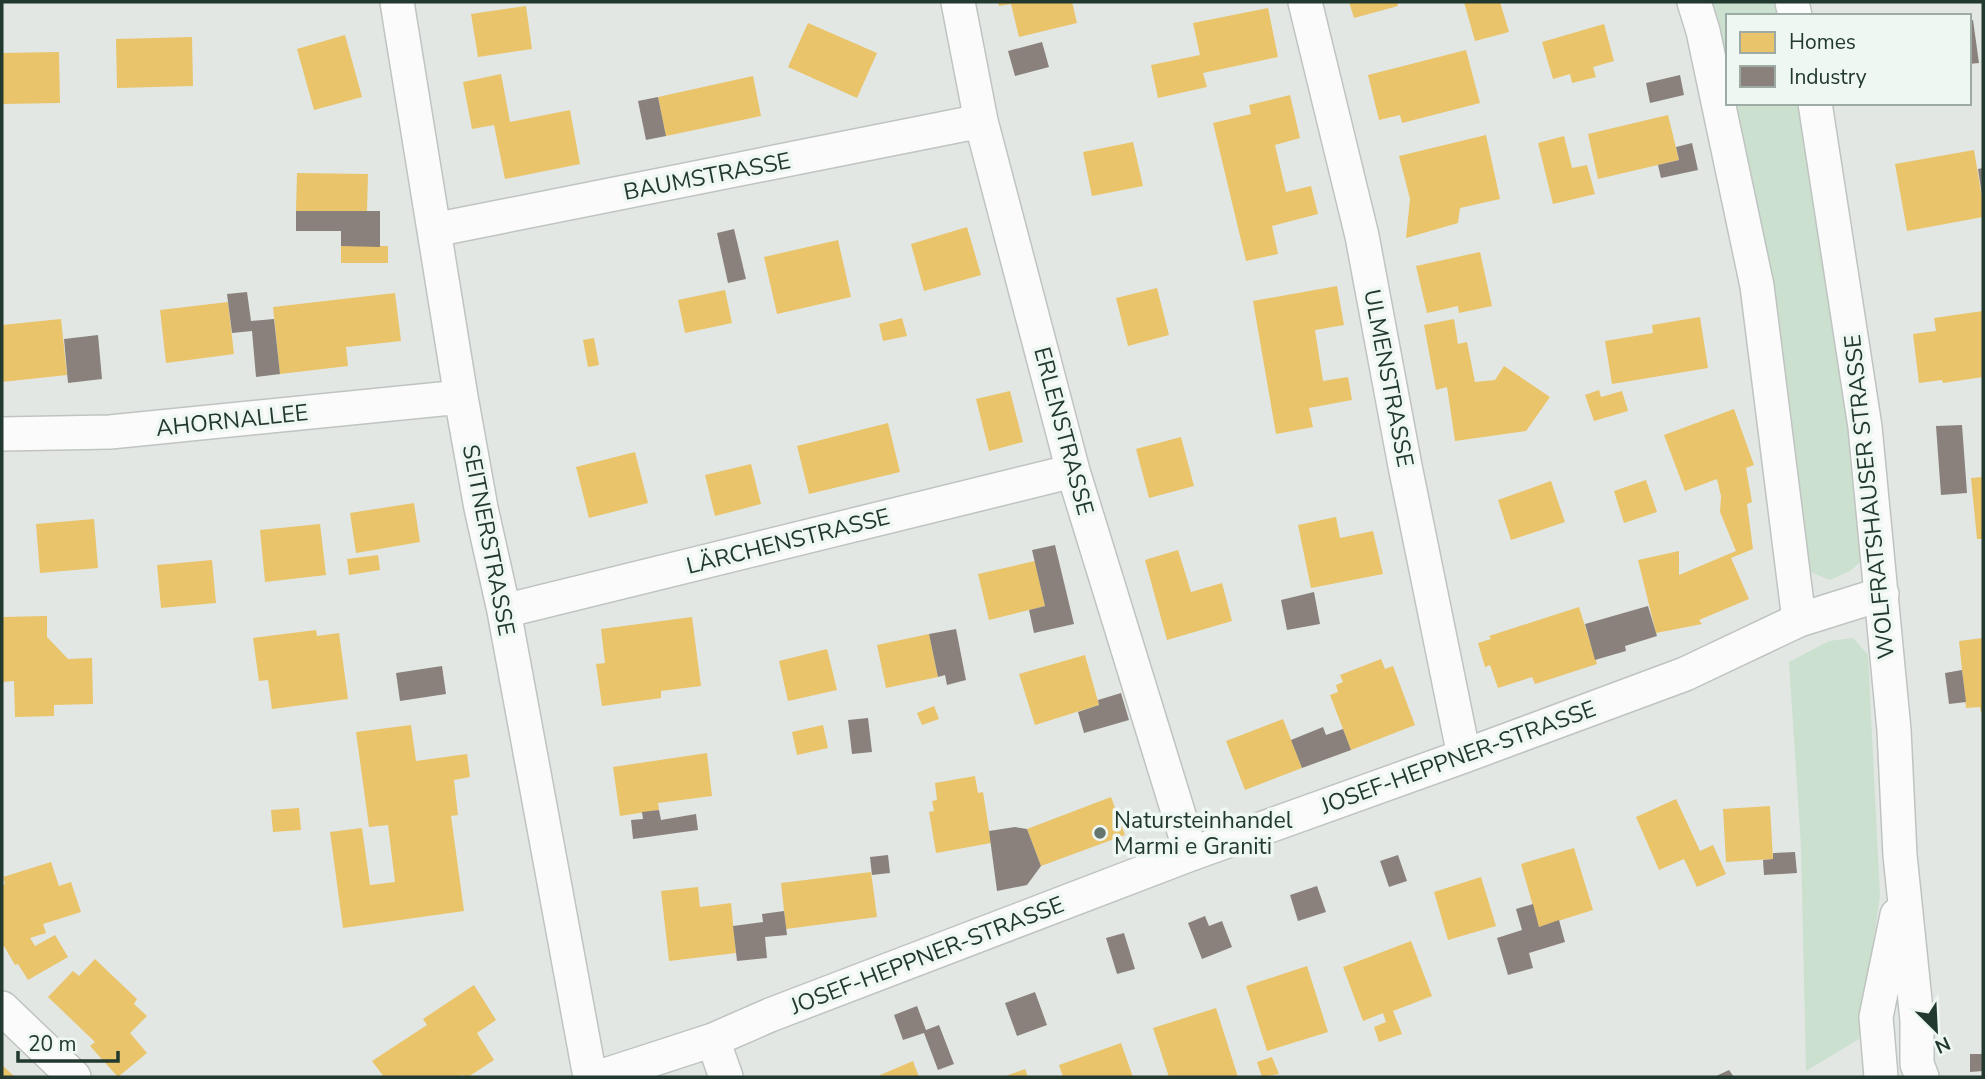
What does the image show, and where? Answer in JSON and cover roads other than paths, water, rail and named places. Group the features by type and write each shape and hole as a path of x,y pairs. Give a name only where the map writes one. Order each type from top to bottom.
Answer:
{"street":[{"name":"SEITNERSTRASSE","path":"397,2 461,397 481,508 504,611 590,1077"},
{"name":"ERLENSTRASSE","path":"958,2 981,121 1073,471 1191,854"},
{"name":"ULMENSTRASSE","path":"1305,2 1362,236 1464,756"},
{"path":"1694,2 1703,31 1757,286 1799,620"},
{"name":"WOLFRATSHAUSER STRASSE","path":"1815,105 1865,427 1894,730 1903,892 1917,1020 1919,1071"},
{"name":"BAUMSTRASSE","path":"433,230 981,121"},
{"name":"AHORNALLEE","path":"2,433 110,432 461,397"},
{"name":"LÄRCHENSTRASSE","path":"504,611 1073,471"},
{"name":"JOSEF-HEPPNER-STRASSE","path":"599,1077 713,1040 770,1015 1191,854 1685,674 1799,620 1882,594"},
{"name":"WOLFRATSHAUSER STRASSE","path":"1875,1076 1876,1017 1903,892"},
{"path":"2,1009 74,1077"},
{"path":"713,1040 726,1077"},
{"path":"1875,1076 1919,1071"}],"place":[{"name":"Natursteinhandel Marmi e Graniti","path":"1100,833"}]}
